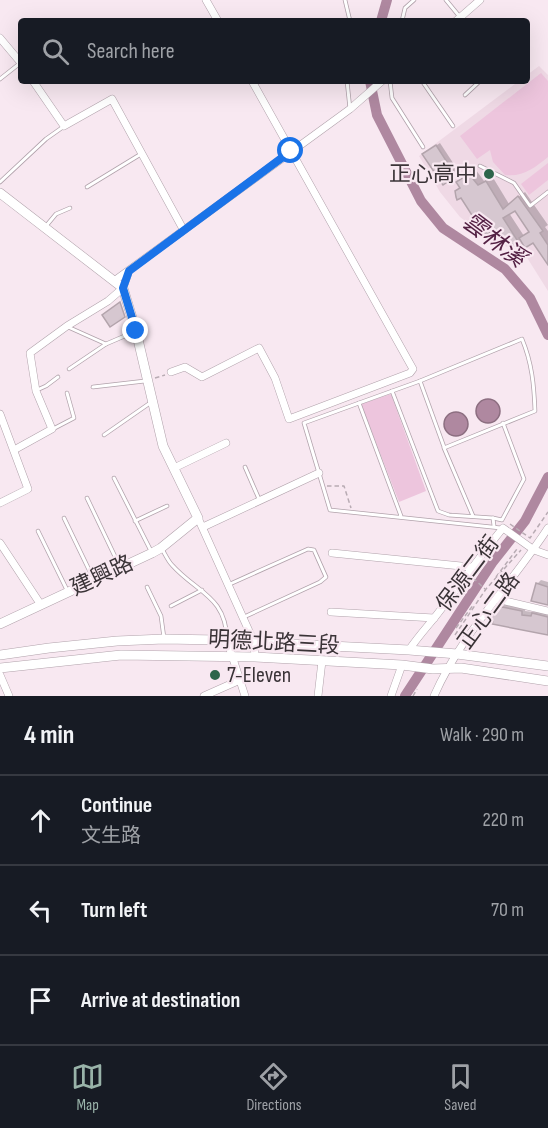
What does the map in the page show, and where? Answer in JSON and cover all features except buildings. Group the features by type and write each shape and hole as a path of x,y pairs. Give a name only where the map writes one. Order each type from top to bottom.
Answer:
{"main road":[{"path":"0,193 123,288 149,380 163,446 198,518"},
{"name":"建興路","path":"0,624 152,553 198,518"},
{"name":"明德北路三段","path":"0,656 49,648 164,639 227,640 422,651 548,666"},
{"name":"明德北路三段","path":"0,668 121,655 233,656 406,665 433,669 462,668 548,681"}],"street":[{"path":"206,0 216,18"},
{"path":"460,18 480,0"},
{"path":"0,38 18,59"},
{"path":"35,84 64,126 112,99 183,229"},
{"path":"171,372 185,368 202,377 259,348 275,378 289,419 410,373 413,369 254,84"},
{"path":"114,281 350,109 378,84"},
{"path":"15,450 52,429 36,391 30,353 67,326 108,301 123,288 129,271"},
{"path":"0,414 28,489 0,503"},
{"path":"174,468 226,443"},
{"path":"202,527 319,473"},
{"path":"198,518 254,642 255,657"},
{"name":"保源二街","path":"409,650 471,567 506,528 533,550 548,555"},
{"name":"正心二路","path":"434,696 446,669 469,635 548,528"},
{"path":"0,543 41,605"},
{"path":"332,553 471,567"},
{"path":"496,599 548,611"},
{"path":"331,612 434,618"},
{"path":"227,640 245,696"},
{"path":"318,696 322,661"},
{"path":"391,696 406,665"},
{"path":"0,675 9,696"},
{"path":"204,696 240,680"}],"lane":[{"path":"345,0 349,18"},
{"path":"403,18 405,8 414,0"},
{"path":"446,0 457,18"},
{"path":"0,79 18,65"},
{"path":"347,84 350,109"},
{"path":"390,84 392,98 423,147"},
{"path":"424,84 453,126"},
{"path":"465,95 477,84"},
{"path":"0,182 46,139 64,126"},
{"path":"87,187 143,153"},
{"path":"480,166 514,183 531,206 548,192"},
{"path":"45,228 56,214 70,208"},
{"path":"67,326 106,344"},
{"path":"69,369 106,344 136,331"},
{"path":"444,447 535,411 534,380 530,358 522,339 420,381 304,423 330,510 506,528"},
{"path":"36,391 58,377"},
{"path":"93,387 149,380"},
{"path":"420,381 473,516"},
{"path":"392,391 438,511 449,515 502,520 524,479 503,423"},
{"path":"52,429 74,418 67,393"},
{"path":"104,435 154,401"},
{"path":"359,403 401,516"},
{"path":"246,467 260,500"},
{"path":"114,478 152,553"},
{"path":"87,498 120,568"},
{"path":"135,520 167,506"},
{"path":"64,518 94,580"},
{"path":"493,518 494,525"},
{"path":"38,531 68,592"},
{"path":"161,548 172,565 216,602 227,628 227,640"},
{"path":"228,585 308,549 314,550 326,577 320,582 243,618"},
{"path":"147,586 161,616 164,639"},
{"path":"171,606 202,590"}],"path":[{"path":"149,380 171,372"},
{"path":"323,486 344,486 352,512"},
{"path":"506,528 531,538 548,512"},
{"path":"456,628 517,549"},
{"path":"455,635 486,589 521,550"},
{"path":"472,577 486,589"},
{"path":"413,696 417,689"}],"shaded area":[{"name":"正心高中","path":"539,66 548,75 548,291 526,256 485,236 460,217 440,192 419,156 515,84 530,84 530,73"},
{"path":"541,73 548,81 548,157 523,173 505,175 493,162 490,150 477,159 460,136 527,84 530,84"},
{"path":"548,163 548,180 529,195 521,184"},
{"path":"391,394 426,491 399,502 361,404"},
{"path":"488,399 497,402 500,411 497,420 488,423 479,420 476,411 479,402"},
{"path":"456,412 465,415 468,424 465,433 456,436 447,433 444,424 447,415"}],"waterway":[{"name":"雲林溪","path":"382,18 387,0"},
{"name":"雲林溪","path":"371,84 377,115 421,201 443,228 505,269 530,298 548,335"},
{"name":"雲林溪","path":"405,696 492,563 525,521 548,477"}],"place":[{"name":"正心高中","path":"489,174"},
{"name":"7-Eleven","path":"215,675"}],"route":[{"path":"136,331 123,288 129,271 291,151"}]}
